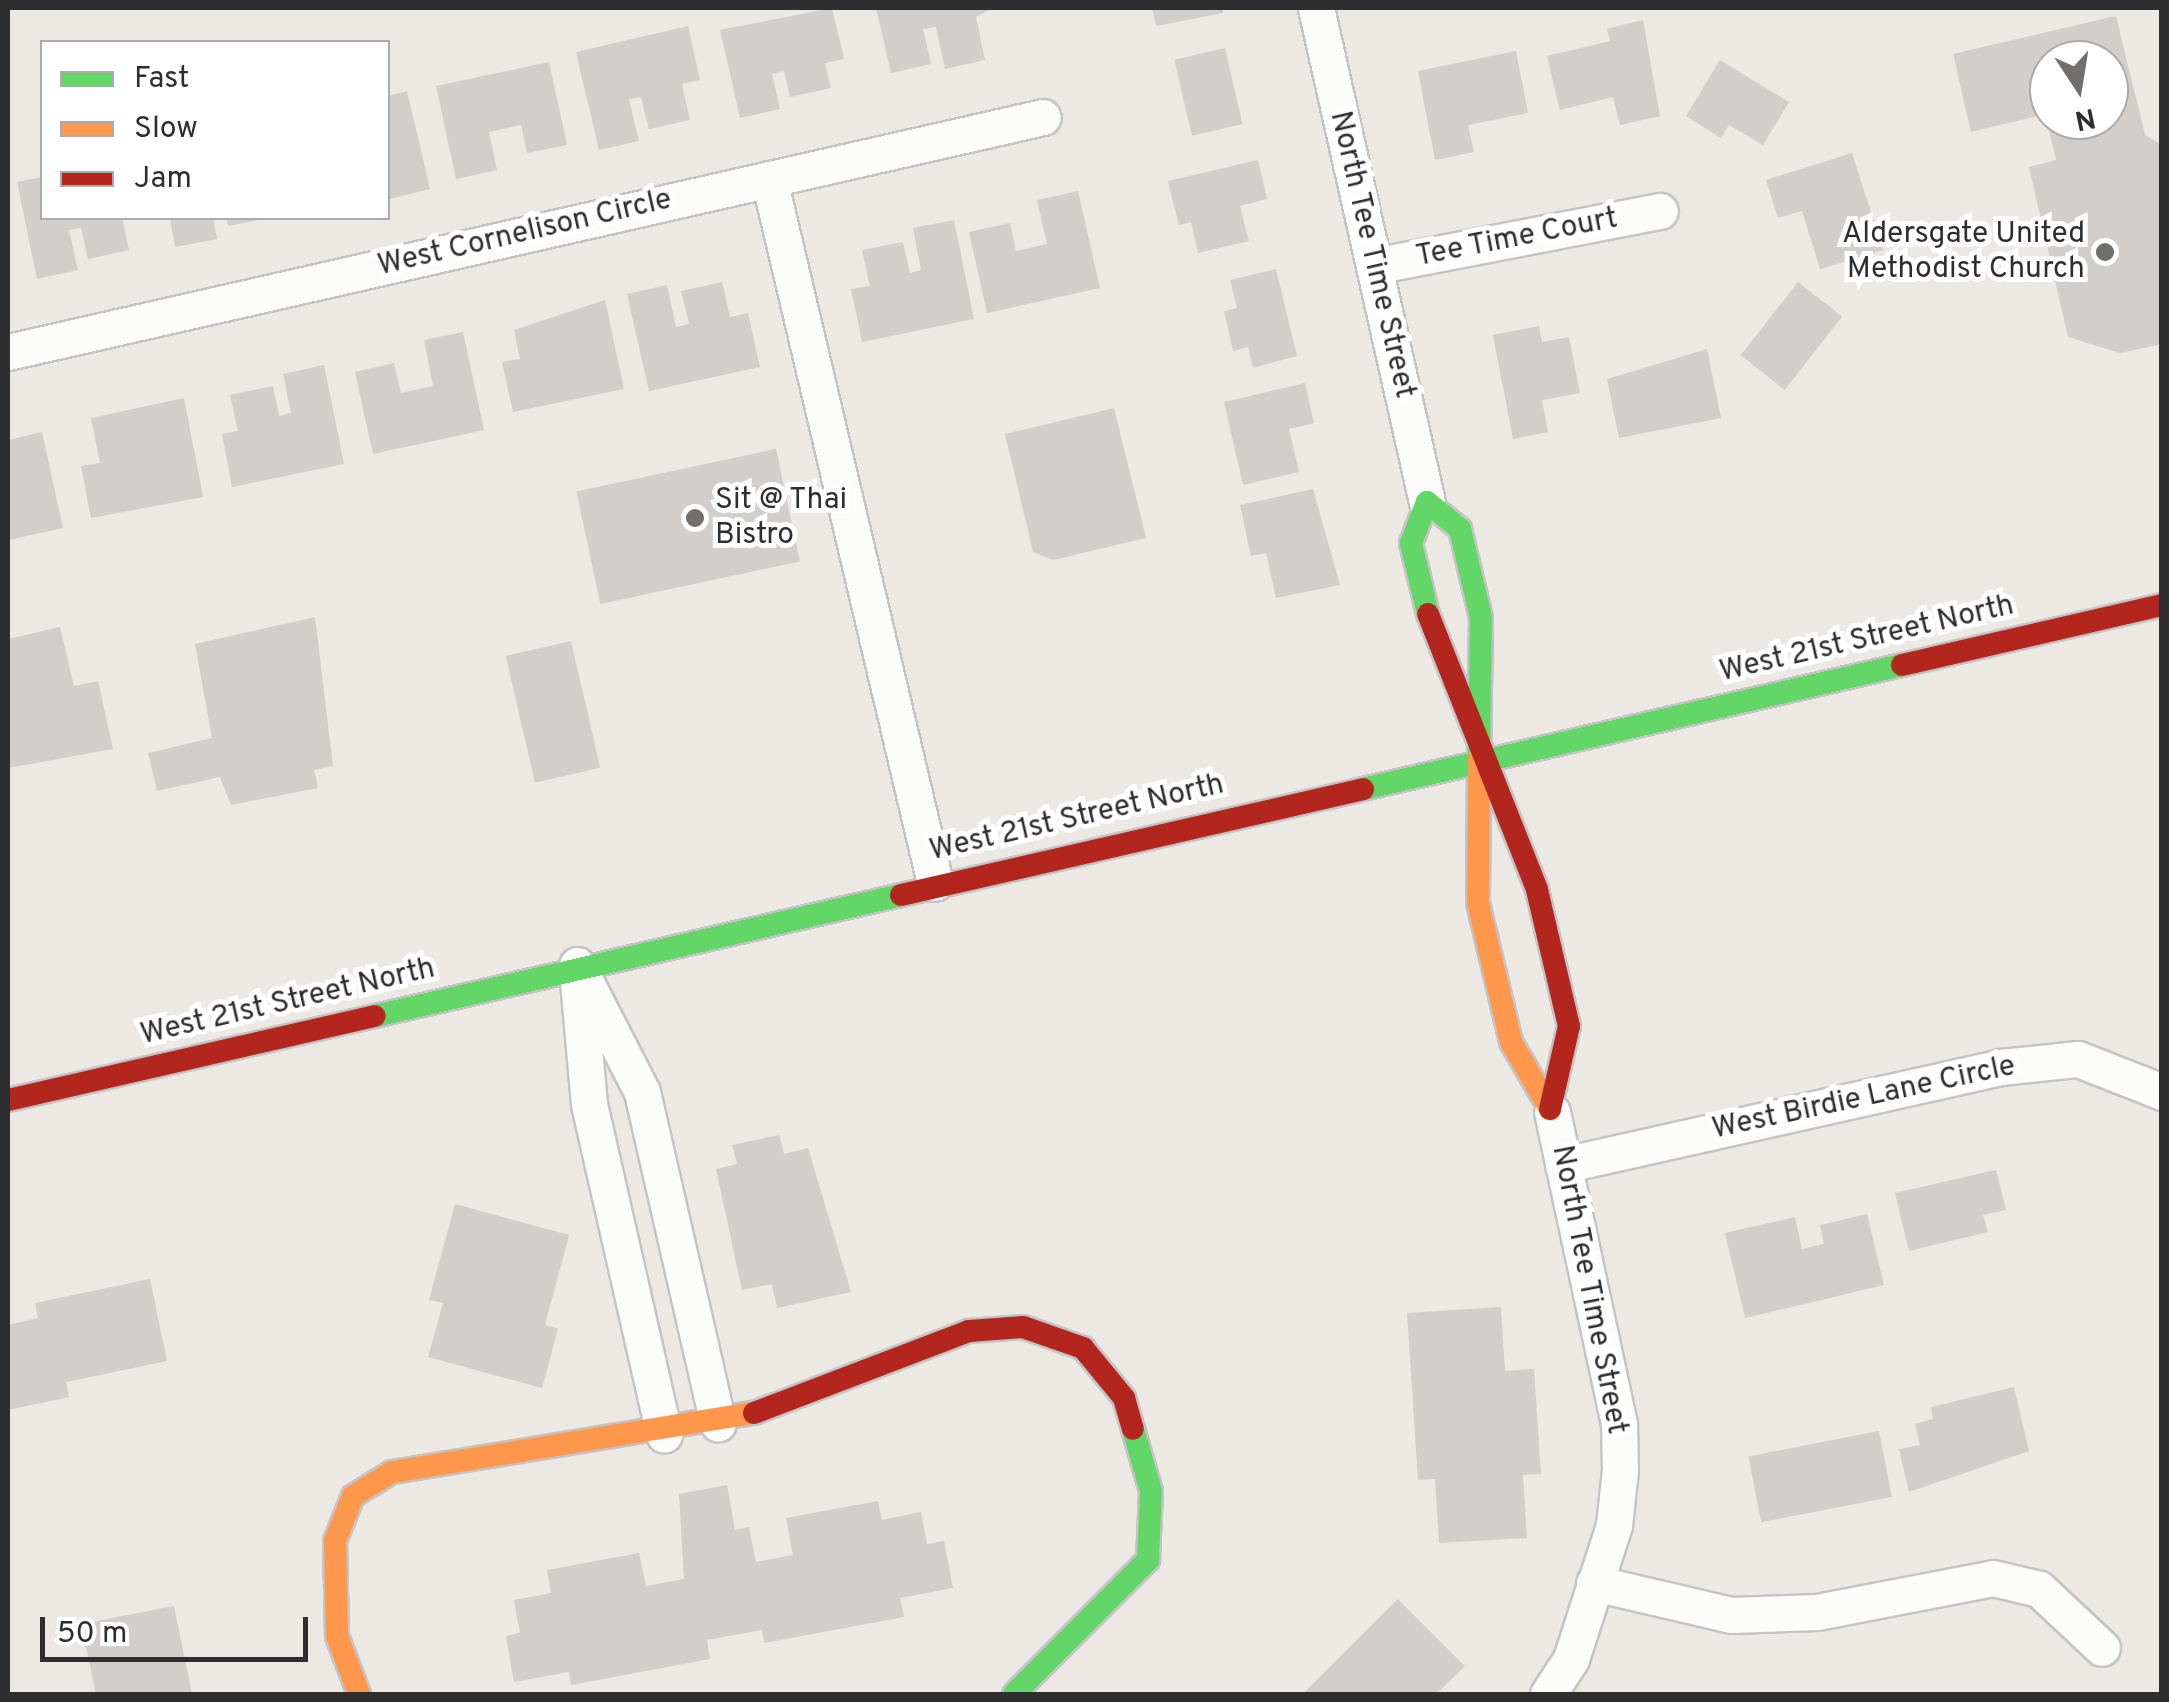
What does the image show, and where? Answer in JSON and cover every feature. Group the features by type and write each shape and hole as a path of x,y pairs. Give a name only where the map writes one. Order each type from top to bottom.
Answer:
{"street":[{"name":"North Tee Time Street","path":"1316,8 1427,502 1411,542 1479,758 1537,890 1569,1026 1552,1112"},
{"name":"West Cornelison Circle","path":"8,352 1043,117"},
{"path":"769,179 936,882"},
{"name":"Tee Time Court","path":"1374,266 1660,211"},
{"name":"North Tee Time Street","path":"1427,502 1460,529 1482,618 1478,903 1511,1042 1552,1112 1619,1424 1614,1525 1571,1659 1548,1694"},
{"name":"West 21st Street North","path":"8,1100 936,882 2162,605"},
{"path":"577,966 642,1092 718,1423"},
{"path":"577,966 589,1104 664,1435"},
{"name":"West Birdie Lane Circle","path":"1563,1165 2000,1067 2078,1058 2162,1092"},
{"path":"359,1694 338,1636 334,1541 353,1496 392,1472 664,1435 718,1423 796,1402 970,1331 1023,1326 1083,1348 1124,1398 1151,1491 1148,1560 1014,1694"},
{"path":"1594,1583 1730,1615 1817,1612 1992,1578 2039,1588 2102,1648"}],"building":[{"path":"832,8 844,59 825,63 831,88 790,97 784,71 772,74 780,109 740,118 720,30"},
{"path":"876,8 993,8 976,17 985,60 945,69 936,27 923,29 931,64 891,73"},
{"path":"1152,8 1222,8 1223,13 1156,26"},
{"name":"Aldersgate United Methodist Church","path":"2116,16 2122,40 2029,40 2029,118 1971,132 1953,54"},
{"path":"1643,20 1660,116 1620,125 1613,97 1560,110 1547,56 1610,41 1607,29"},
{"path":"688,26 700,80 682,84 690,120 649,129 641,97 629,99 639,141 599,150 576,52"},
{"path":"1225,48 1243,124 1192,136 1174,60"},
{"path":"1516,51 1528,113 1468,125 1474,152 1435,160 1418,71"},
{"path":"1720,60 1789,102 1763,145 1729,125 1721,138 1686,116"},
{"path":"549,62 567,145 527,153 521,125 489,132 497,170 456,179 436,86"},
{"name":"Aldersgate United Methodist Church","path":"2129,69 2145,135 2162,145 2162,344 2120,353 2068,337 2029,167 2056,160 2051,140 2129,140"},
{"path":"407,91 430,189 390,199 390,95"},
{"path":"1852,153 1883,250 1820,269 1802,211 1778,218 1766,180"},
{"path":"1258,160 1267,199 1240,206 1249,241 1198,253 1191,222 1179,225 1168,181"},
{"path":"40,177 40,220 122,220 129,250 88,259 81,228 69,230 78,270 37,279 17,182"},
{"path":"1078,191 1100,288 987,313 969,232 1010,223 1016,251 1047,244 1037,200"},
{"path":"170,220 213,220 217,239 175,247"},
{"path":"226,220 258,220 228,226"},
{"path":"954,220 974,319 862,342 851,289 870,286 862,250 903,242 910,273 921,270 913,228"},
{"path":"1276,269 1297,356 1253,368 1248,347 1233,351 1224,311 1237,308 1230,280"},
{"path":"722,282 730,317 748,313 760,367 649,391 627,294 667,285 676,327 689,324 681,291"},
{"path":"1798,282 1842,316 1785,390 1741,355"},
{"path":"605,300 624,389 513,412 502,362 520,359 514,330"},
{"path":"1539,326 1542,342 1569,337 1580,393 1542,400 1548,432 1513,439 1493,335"},
{"path":"463,332 484,430 373,454 355,372 394,363 401,393 433,386 424,340"},
{"path":"1707,349 1721,418 1619,438 1607,379"},
{"path":"324,365 344,464 232,487 222,434 238,431 230,395 273,386 279,416 291,413 283,374"},
{"path":"1305,383 1314,423 1289,429 1299,472 1243,485 1224,402"},
{"path":"184,398 203,497 91,518 81,466 100,463 91,418"},
{"path":"1114,408 1146,538 1053,560 1033,552 1005,434"},
{"path":"42,432 63,528 8,540 8,440"},
{"path":"776,449 800,561 600,604 576,491"},
{"path":"1313,489 1340,585 1276,598 1266,553 1251,556 1240,505"},
{"path":"315,617 333,766 314,770 318,788 231,805 220,777 157,791 148,753 212,738 195,644"},
{"path":"60,627 74,686 98,681 113,749 8,768 8,639"},
{"path":"571,641 600,768 535,783 506,656"},
{"path":"779,1135 784,1154 808,1148 851,1292 777,1308 772,1284 742,1290 716,1169 737,1164 732,1145"},
{"path":"1996,1170 2006,1210 1983,1215 1988,1232 1909,1251 1895,1193"},
{"path":"455,1204 569,1235 545,1325 558,1329 542,1388 428,1357 443,1303 429,1300"},
{"path":"1867,1214 1884,1285 1745,1318 1725,1233 1795,1217 1802,1249 1824,1244 1820,1225"},
{"path":"150,1279 167,1361 66,1382 69,1397 8,1410 8,1325 38,1318 35,1303"},
{"path":"1501,1307 1505,1371 1534,1369 1541,1474 1523,1475 1527,1538 1439,1543 1435,1479 1418,1480 1407,1313"},
{"path":"2014,1387 2029,1451 1909,1492 1899,1449 1920,1445 1915,1424 1933,1419 1931,1407"},
{"path":"1879,1431 1892,1497 1761,1522 1748,1456"},
{"path":"727,1485 735,1530 749,1527 756,1562 793,1555 786,1518 878,1501 882,1520 921,1512 927,1544 944,1541 953,1588 900,1598 904,1617 764,1643 762,1630 707,1640 710,1659 571,1685 569,1672 514,1682 506,1636 520,1633 514,1600 551,1593 547,1570 639,1553 646,1586 684,1579 679,1494"},
{"path":"1398,1599 1465,1666 1436,1694 1303,1694"},
{"path":"174,1606 192,1694 96,1694 81,1624"}],"traffic: fast":[{"path":"1428,614 1411,543 1427,502 1460,529 1481,618 1479,758"},
{"path":"1363,789 1902,665"},
{"path":"375,1016 901,895"},
{"path":"1014,1694 1148,1560 1151,1491 1133,1429"}],"traffic: slow":[{"path":"1479,758 1478,903 1511,1042 1550,1109"},
{"path":"359,1694 337,1636 335,1541 353,1496 392,1472 754,1413"}],"traffic: jam":[{"path":"1902,665 2162,605"},
{"path":"1428,614 1537,890 1569,1026 1550,1109"},
{"path":"901,895 1363,789"},
{"path":"8,1100 375,1016"},
{"path":"754,1413 969,1331 1023,1327 1083,1348 1124,1398 1133,1429"}],"place":[{"name":"Aldersgate United Methodist Church","path":"2105,252"},
{"name":"Sit @ Thai Bistro","path":"695,518"}]}
